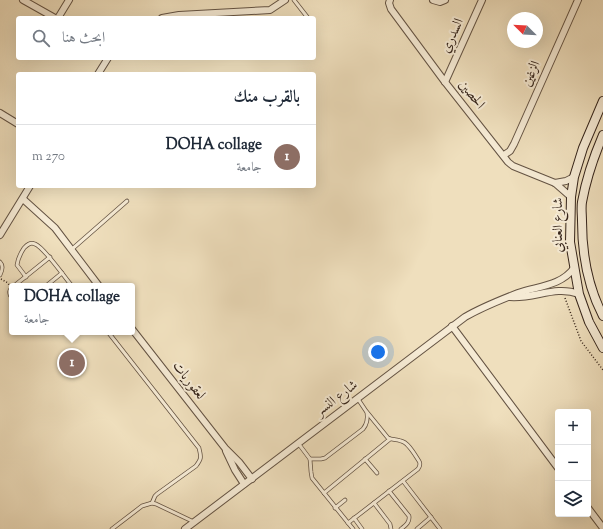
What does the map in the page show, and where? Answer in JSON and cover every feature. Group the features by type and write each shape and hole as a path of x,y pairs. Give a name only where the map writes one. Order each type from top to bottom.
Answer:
{"street":[{"path":"23,0 51,16"},
{"path":"59,16 69,0"},
{"path":"173,16 270,10 285,0"},
{"name":"الحصين","path":"390,0 389,4 391,9 445,82 513,166 555,182 571,197"},
{"path":"433,0 440,2 445,0"},
{"name":"السدري","path":"445,82 482,0"},
{"name":"الزغين","path":"504,155 510,151 514,144 578,0"},
{"path":"99,72 107,60"},
{"name":"شارع العنابي","path":"603,101 583,148 574,177 571,197 570,242 579,294 589,322 603,348"},
{"path":"0,113 16,123"},
{"name":"شارع العنابي","path":"603,135 588,176 582,204 582,232 587,270 593,291 603,316"},
{"path":"555,182 566,181 574,177"},
{"path":"0,235 29,188"},
{"path":"23,199 55,228 97,283"},
{"name":"شارع النسر","path":"185,529 465,317 493,302 558,282 565,278 574,268"},
{"name":"شارع النسر","path":"509,297 523,297 562,290 579,294"},
{"path":"452,326 555,464"},
{"name":"لعقوريات","path":"135,333 225,448 239,462 252,479"},
{"name":"لعقوريات","path":"225,448 231,463 244,484"},
{"path":"591,512 603,528"}],"lane":[{"path":"294,0 306,16"},
{"path":"71,250 127,201"},
{"path":"26,277 17,265 19,256 26,246 29,244 35,244 50,257 70,283"},
{"path":"18,283 50,257"},
{"path":"0,262 2,268 0,276"},
{"path":"50,283 62,274"},
{"path":"110,335 199,448 201,458 196,466 157,494 152,504"},
{"path":"357,398 390,439"},
{"path":"310,459 316,460 325,458 363,429 367,421 366,411"},
{"path":"324,493 390,439 401,440 405,443 419,461 420,467 418,470 348,523"},
{"path":"298,443 310,459 312,478 353,529"},
{"path":"365,459 377,473"},
{"path":"402,481 440,529"},
{"path":"387,486 409,516 408,523 401,529"},
{"path":"335,508 345,500"},
{"path":"374,503 390,524 391,529"},
{"path":"112,529 142,506 152,504 156,504 194,522"},
{"path":"418,529 431,517"},
{"path":"354,518 362,529"}],"path":[{"path":"0,279 9,284"},
{"path":"562,290 581,341 603,370"}],"place":[{"name":"DOHA collage","path":"72,363"}]}
